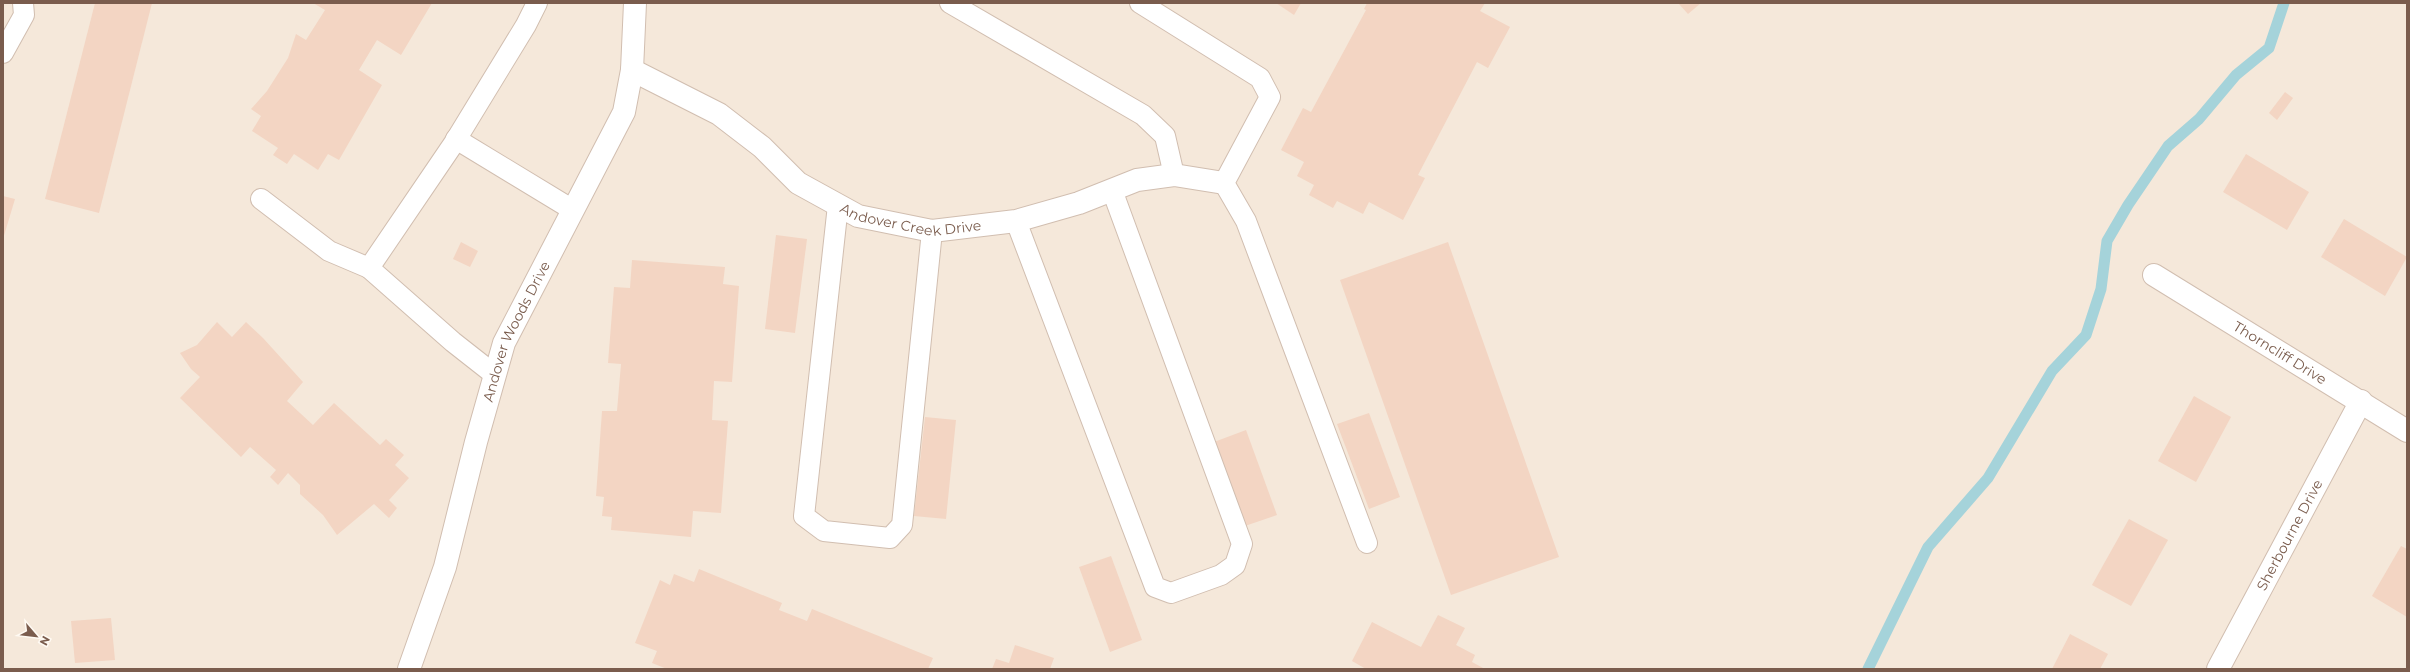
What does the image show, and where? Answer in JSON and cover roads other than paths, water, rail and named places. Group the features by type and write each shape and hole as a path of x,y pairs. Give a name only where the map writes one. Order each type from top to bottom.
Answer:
{"street":[{"name":"Andover Woods Drive","path":"409,669 446,567 476,442 504,343 513,323 524,306 624,112 632,70 635,3"},
{"name":"Andover Creek Drive","path":"632,70 719,114 762,147 798,183 858,216 932,231 1016,221 1079,204 1137,180 1174,175 1224,183"},
{"name":"Thorncliff Drive","path":"2154,275 2407,430"},
{"name":"Sherbourne Drive","path":"2218,669 2361,401"}],"lane":[{"path":"3,53 24,15 23,3"},
{"path":"369,268 456,138 526,25 537,3"},
{"path":"950,3 1142,115 1164,136 1174,175"},
{"path":"1140,3 1260,78 1270,97 1224,183 1246,221 1367,543"},
{"path":"456,138 573,210"},
{"path":"1016,221 1155,587 1171,593 1220,575 1235,565 1242,544 1112,190"},
{"path":"261,199 329,251 369,268 453,342 495,375"},
{"path":"838,205 804,516 824,532 890,538 902,525 932,231"}],"waterway":[{"path":"1868,669 1928,547 1988,478 2052,371 2086,335 2101,289 2107,241 2128,205 2168,146 2199,119 2236,75 2269,48 2284,3"}]}
